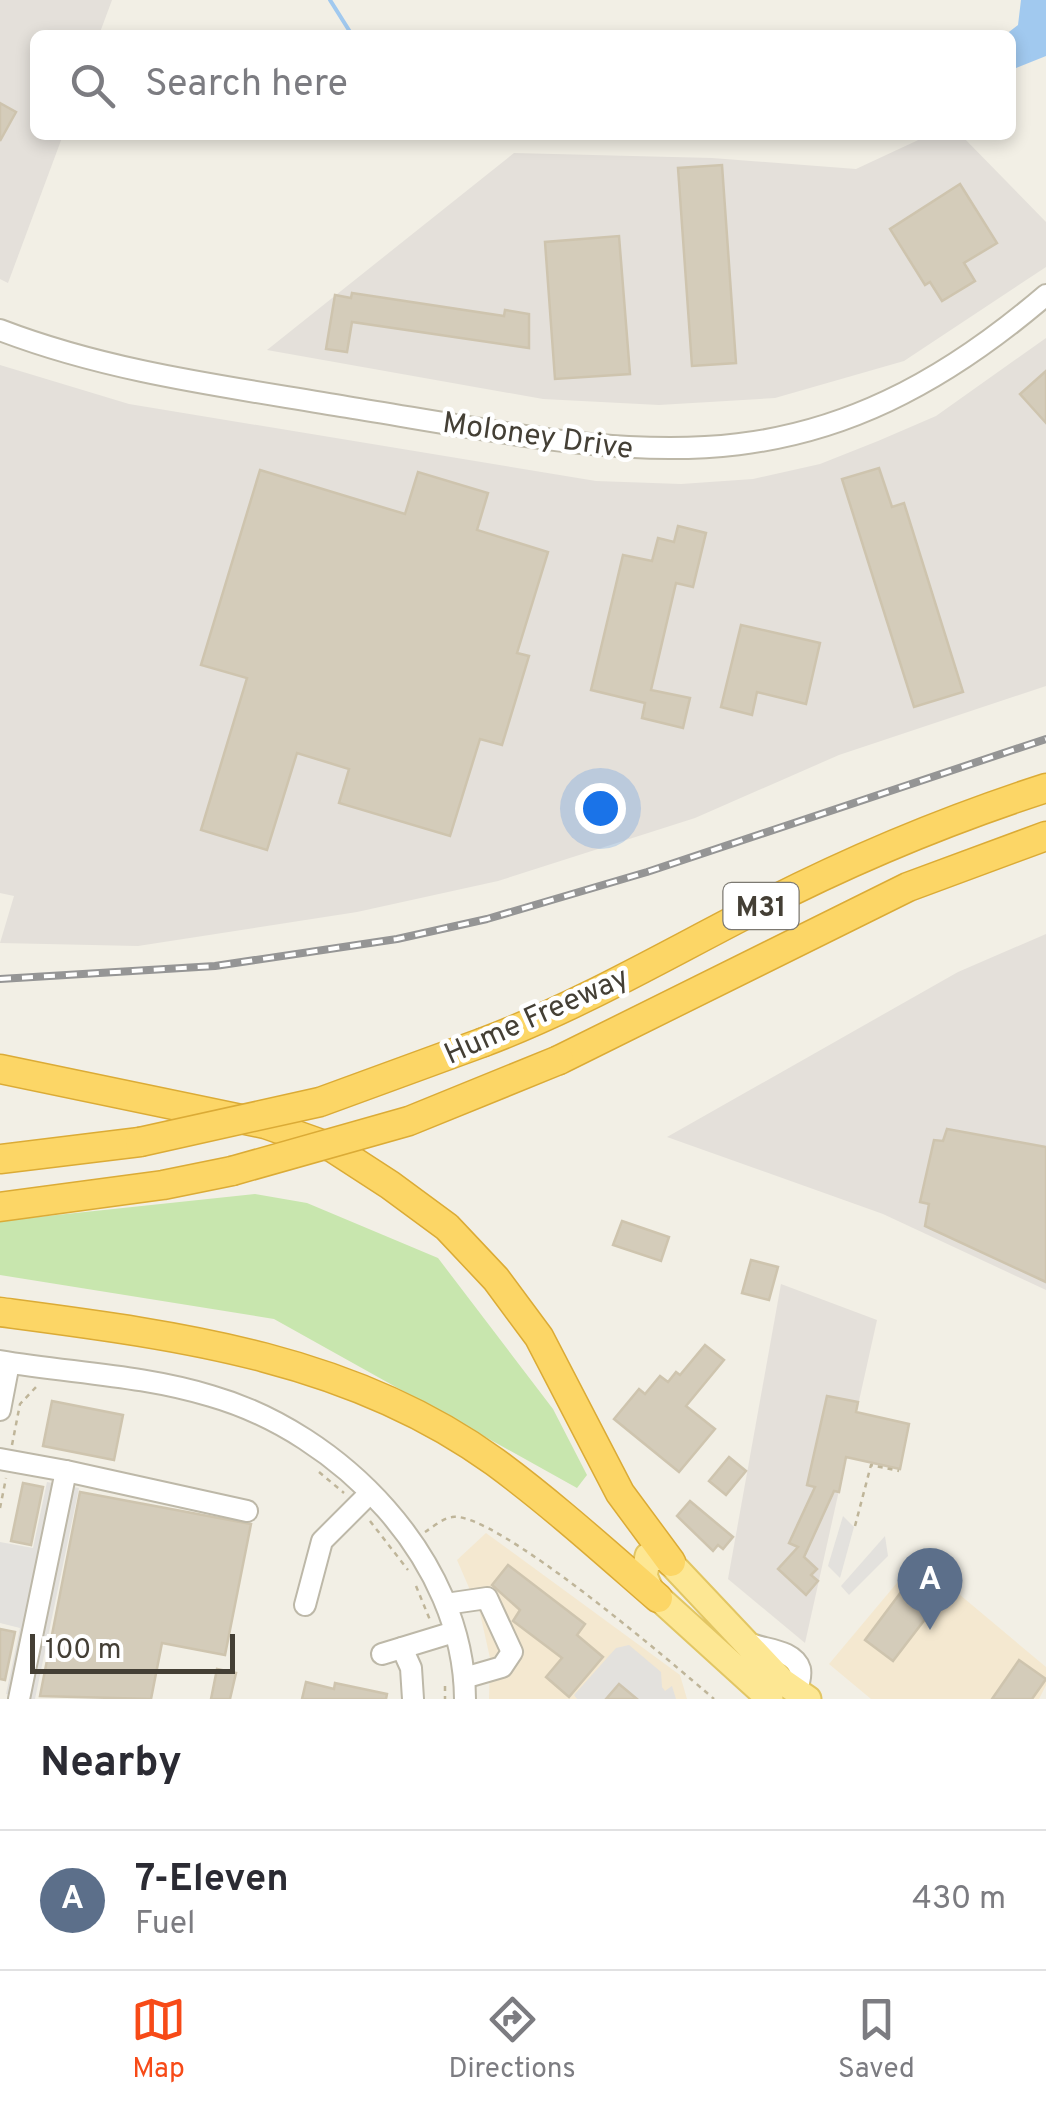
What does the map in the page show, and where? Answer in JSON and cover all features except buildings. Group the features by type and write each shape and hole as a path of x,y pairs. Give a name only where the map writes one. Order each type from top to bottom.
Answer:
{"highway":[{"name":"Hume Freeway","path":"0,1159 140,1142 320,1102 484,1042 596,991 848,864 938,826 1046,788"},
{"name":"Hume Freeway","path":"0,1207 163,1186 314,1152 409,1121 559,1060 892,894 1046,836"},
{"path":"0,1069 265,1124 333,1148 390,1184 447,1228 496,1279 539,1336 620,1492 671,1562"},
{"path":"0,1312 230,1346 298,1364 363,1390 493,1461 658,1598"}],"main road":[{"path":"770,1699 658,1598 645,1579 646,1559 656,1554 671,1562 803,1696"}],"street":[{"name":"Moloney Drive","path":"0,330 136,372 599,448 681,451 764,443 810,433 920,388 1009,328 1046,296"},
{"path":"0,1410 4,1362 142,1379 213,1396 276,1422 340,1466 363,1500 411,1540 446,1604 445,1634 458,1686 502,1667 512,1652 487,1598 446,1604"},
{"path":"5,1459 247,1511"},
{"path":"19,1699 66,1471"},
{"path":"305,1604 322,1541 363,1500"},
{"path":"413,1699 410,1668 392,1651 445,1634"}],"path":[{"path":"0,1508 5,1459 20,1404 39,1384"},
{"path":"308,1462 363,1500 445,1634"},
{"path":"855,1526 871,1465 899,1470"},
{"path":"411,1540 453,1516 506,1538 544,1561 714,1699"},
{"path":"445,1699 458,1686"}],"shaded area":[{"path":"0,0 112,0 101,30 30,30 30,140 61,140 8,283 0,279"},
{"path":"918,140 966,140 1046,222 1046,267 904,361 775,398 659,405 543,399 267,350 514,153 712,158 856,169"},
{"path":"1046,338 1046,686 839,755 695,818 498,881 357,912 138,946 0,943 14,896 0,893 0,365 129,404 596,481 681,484 753,479 820,464 878,441 936,416"},
{"path":"1046,934 1046,1290 883,1214 667,1137 958,972"},
{"path":"781,1284 877,1320 805,1643 728,1579"},
{"path":"47,1482 79,1488 35,1699 31,1699 6,1694 20,1628 0,1623 0,1542 33,1548"},
{"path":"843,1516 854,1527 840,1578 828,1566"},
{"path":"486,1533 680,1675 687,1699 489,1699 490,1658 480,1613 457,1560"},
{"path":"885,1536 888,1556 849,1595 841,1586"},
{"path":"917,1559 1046,1667 1046,1685 1039,1699 871,1699 829,1664"},
{"path":"629,1645 661,1672 662,1687 665,1691 672,1686 676,1699 577,1699 574,1695 616,1648"}],"green space":[{"path":"255,1194 307,1203 438,1258 553,1409 587,1475 577,1488 274,1319 0,1275 0,1221"}],"water":[{"path":"1021,0 1046,0 1046,56 1016,68 1016,30 1012,30 1018,25"}],"waterway":[{"path":"330,0 349,30"}],"railway":[{"path":"0,979 215,966 397,939 487,919 647,872 1046,739"}],"place":[{"name":"7-Eleven","path":"930,1630"}]}
